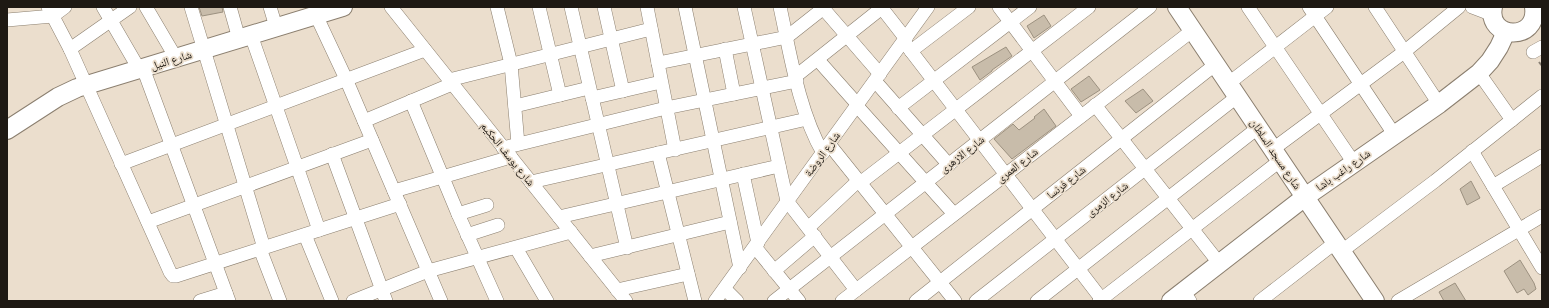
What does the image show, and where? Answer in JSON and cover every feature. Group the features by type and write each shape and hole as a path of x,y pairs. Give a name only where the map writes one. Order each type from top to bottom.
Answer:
{"street":[{"path":"7,20 51,12 65,7"},
{"path":"102,7 141,69 171,145 227,297 200,301"},
{"path":"70,49 130,7"},
{"path":"146,7 176,58"},
{"path":"191,7 245,186 262,249 280,301"},
{"path":"230,7 276,106 319,230"},
{"path":"270,7 276,27"},
{"name":"شارع النيل","path":"7,130 58,97 85,86 245,37 313,13 343,7"},
{"name":"شارع يوسف الحكيم","path":"390,7 571,232 621,298"},
{"path":"539,7 560,95"},
{"path":"571,7 627,248"},
{"path":"604,7 623,91"},
{"path":"647,7 675,150"},
{"path":"685,7 740,268"},
{"path":"744,7 787,201 856,290"},
{"path":"780,7 796,79 807,119 816,142 826,148 859,182 954,301"},
{"path":"658,63 787,37 824,7 848,37 898,108 949,165"},
{"name":"شارع الروضة","path":"715,301 857,106 878,78 907,44 928,7"},
{"path":"907,44 969,7"},
{"path":"999,7 1081,116"},
{"path":"898,108 1030,7"},
{"path":"774,271 859,182 956,110 1089,7"},
{"name":"شارع الازهرى","path":"774,301 1150,7"},
{"name":"شارع مسجد السلطان","path":"1177,7 1375,301"},
{"path":"1248,7 1354,163"},
{"name":"شارع الزمرى","path":"976,301 1145,169 1233,90 1312,11 1327,7"},
{"path":"1375,7 1439,104"},
{"path":"394,190 442,177 507,152 518,144 666,108 762,88 796,79 882,8 934,81 1101,300 1192,228 1277,154 1320,114 1404,52 1459,7"},
{"path":"1472,7 1493,11 1497,25 1506,32 1516,33 1527,28 1532,23 1535,8"},
{"path":"501,8 511,64 518,144"},
{"path":"1312,11 1394,134"},
{"path":"51,12 70,49 85,86 171,274 176,276 400,204"},
{"path":"313,13 346,79 441,301"},
{"path":"364,120 411,101 450,82 511,64 651,29"},
{"name":"شارع العمرى","path":"842,301 1192,30"},
{"name":"شارع راغب باشا","path":"1181,298 1219,262 1305,197 1439,104 1479,73 1490,61 1506,32"},
{"path":"725,49 734,94"},
{"path":"121,164 425,50"},
{"path":"818,60 857,106 954,214"},
{"name":"شارع فرنسا","path":"916,301 1216,64"},
{"path":"1479,73 1512,120"},
{"path":"515,106 560,95 623,91 661,82"},
{"path":"1260,301 1472,151 1542,96"},
{"path":"411,101 442,177 497,301"},
{"path":"1095,105 1219,262"},
{"path":"531,182 807,119"},
{"path":"1037,301 1259,127"},
{"path":"148,222 372,140"},
{"path":"1472,151 1542,268"},
{"path":"658,153 695,301"},
{"path":"332,154 384,295"},
{"path":"1493,186 1542,156"},
{"path":"559,217 779,166"},
{"path":"743,174 756,245 774,271 799,301"},
{"path":"458,214 487,205"},
{"path":"1398,301 1542,216"},
{"path":"590,256 730,222"},
{"path":"468,235 498,225"},
{"path":"353,301 384,295 428,271 571,232"},
{"path":"305,235 332,301"},
{"path":"516,248 547,301"},
{"path":"621,298 688,274"},
{"path":"724,289 737,301"}],"building":[{"path":"199,7 222,7 223,12 202,16"},
{"path":"1044,15 1051,26 1034,38 1027,26"},
{"path":"1006,47 1012,56 980,80 972,67"},
{"path":"1089,76 1100,90 1081,102 1071,89"},
{"path":"1143,89 1153,101 1136,113 1125,101"},
{"path":"1044,109 1056,126 1012,159 994,139 1013,124 1019,130"},
{"path":"1471,181 1480,198 1467,205 1460,189"},
{"path":"1520,260 1536,289 1528,295 1524,289 1517,293 1504,271"},
{"path":"1455,283 1466,301 1444,301 1439,292"}]}
